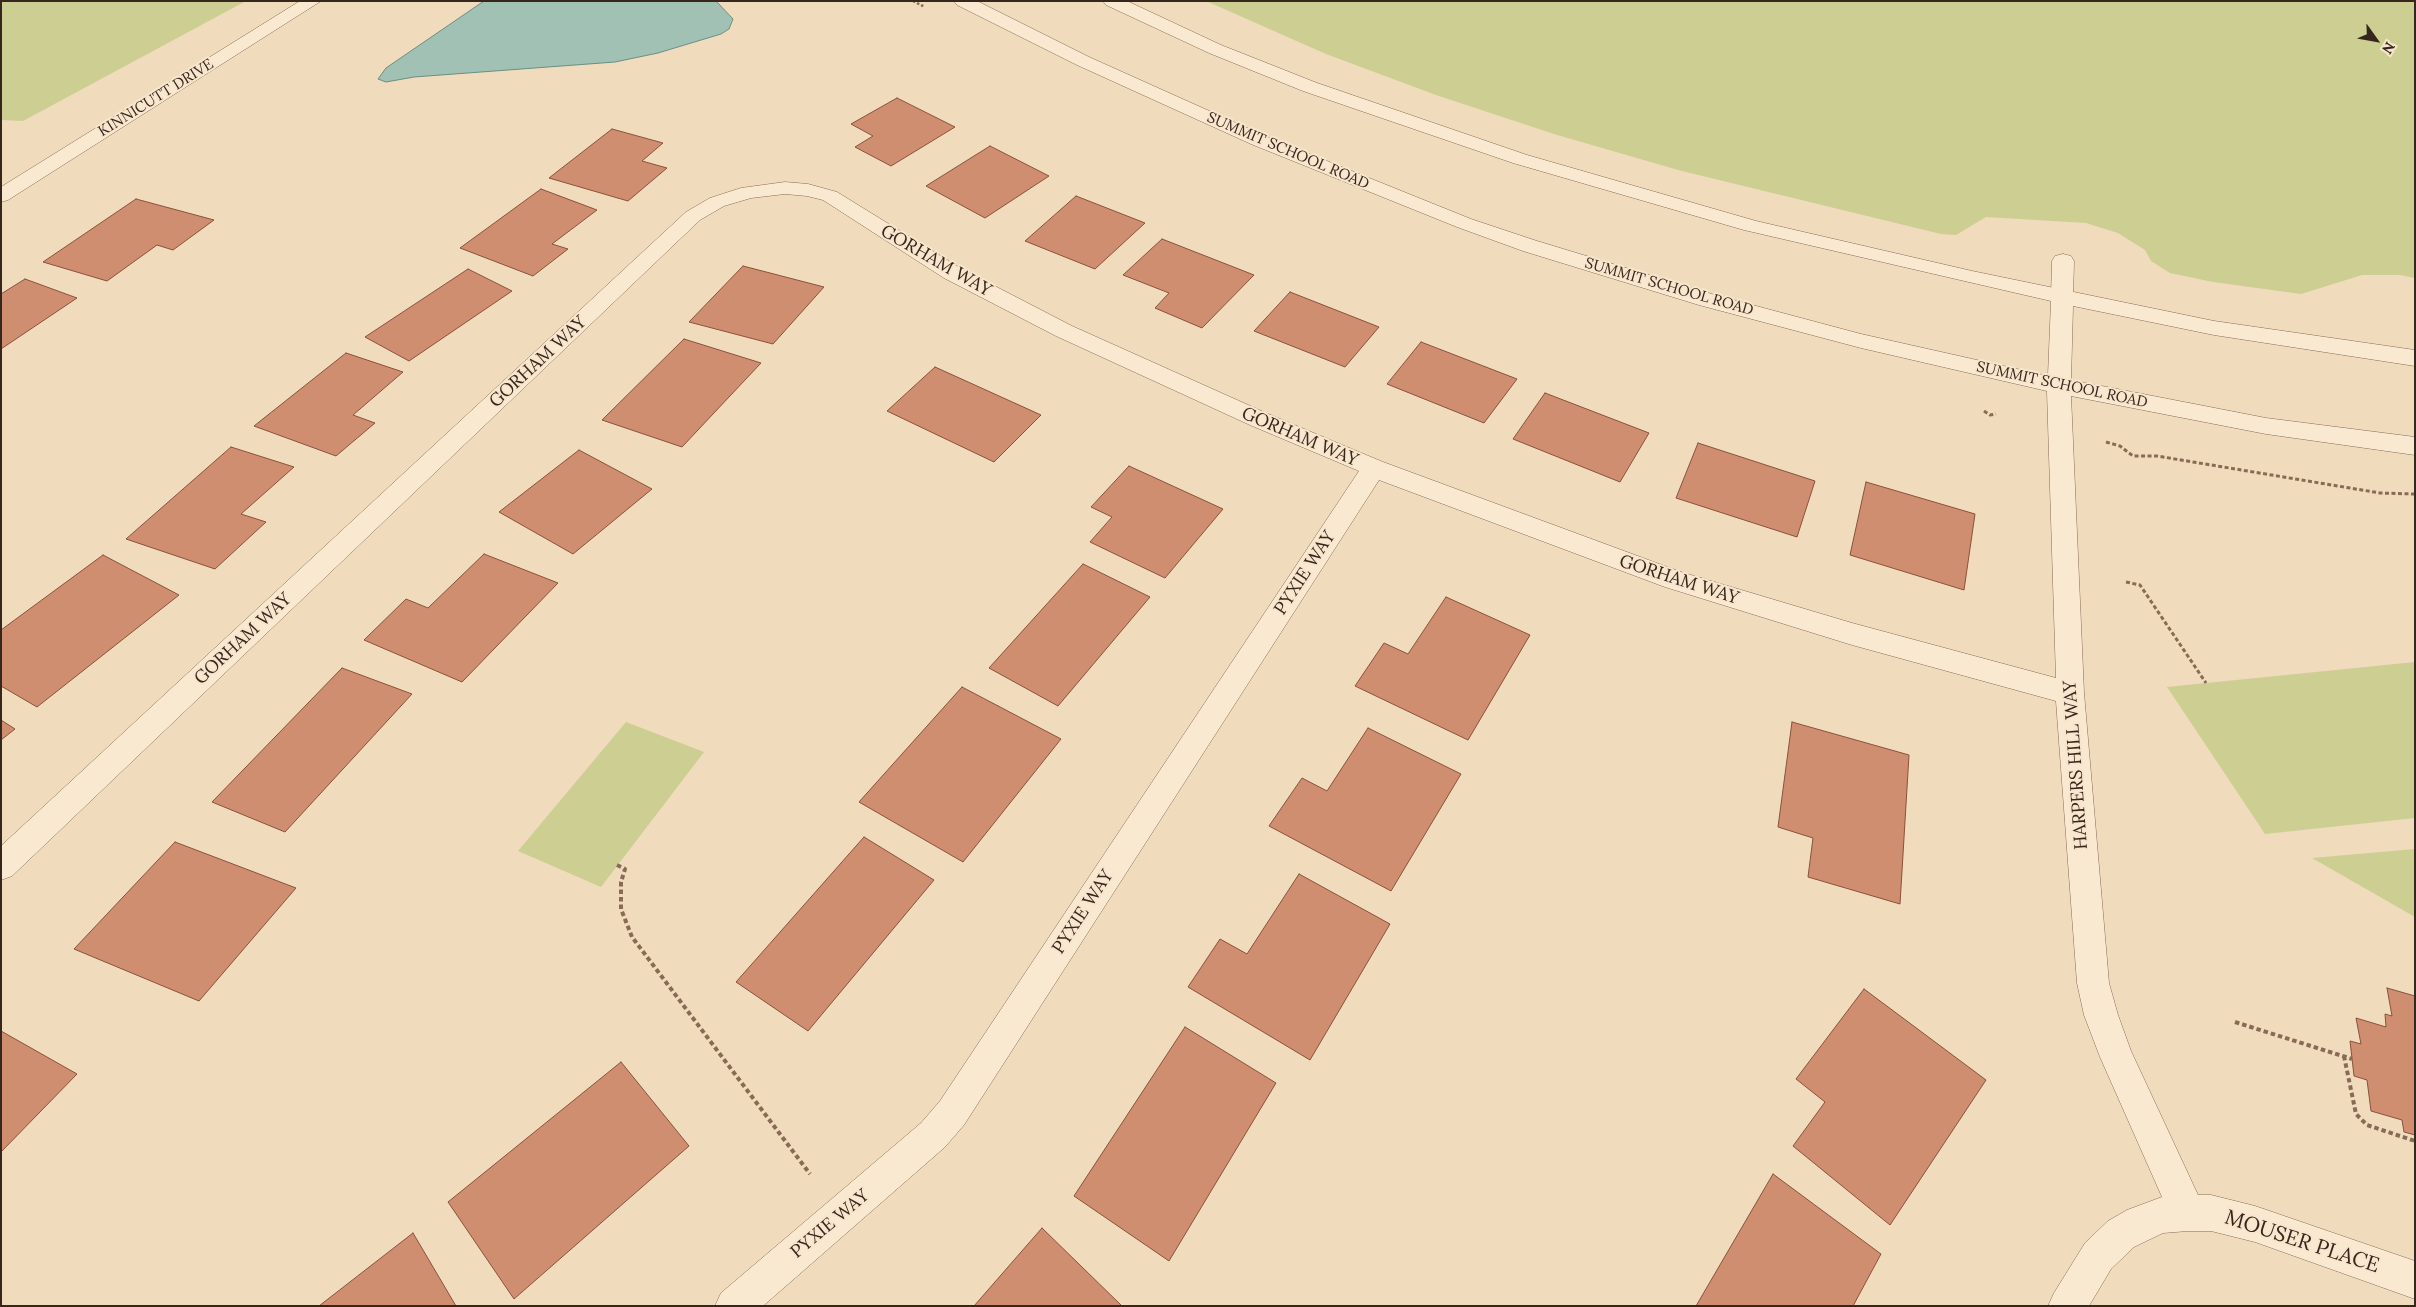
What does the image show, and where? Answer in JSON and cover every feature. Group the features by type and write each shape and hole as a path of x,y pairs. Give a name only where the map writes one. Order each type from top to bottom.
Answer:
{"street":[{"name":"KINNICUTT DRIVE","path":"1,196 312,1"},
{"name":"SUMMIT SCHOOL ROAD","path":"963,1 1083,61 1258,140 1464,223 1708,300 1861,341 2059,386 2266,426 2415,446"},
{"path":"1112,1 1215,49 1310,87 1520,159 1751,226 2062,298 2214,328 2415,358"},
{"name":"GORHAM WAY","path":"1,866 693,216 718,202 748,192 785,188 808,190 830,196 952,273 1064,331 1196,392 1374,468 1674,580 1852,634 2070,693"},
{"name":"HARPERS HILL WAY","path":"2063,261 2059,386 2070,693 2093,983 2101,1015 2117,1057 2188,1213"},
{"name":"PYXIE WAY","path":"734,1306 932,1135 952,1113 1374,468"},
{"name":"MOUSER PLACE","path":"2067,1306 2098,1256 2121,1234 2140,1223 2163,1215 2188,1213 2211,1213 2255,1224 2415,1280"}],"path":[{"path":"2120,446 2133,456 2148,455 2380,493 2415,494"},
{"path":"2126,582 2140,585 2206,683"},
{"path":"617,865 625,869 621,882 621,908 632,936 841,1215"},
{"path":"2235,1022 2352,1059"},
{"path":"2344,1056 2356,1114 2367,1125 2415,1141"}],"green space":[{"path":"1,1 246,1 23,121 1,120"},
{"path":"1206,1 2415,1 2415,278 2400,275 2362,275 2301,294 2213,282 2170,273 2151,261 2145,250 2118,233 2086,223 1986,217 1956,235 1941,234 1678,170 1554,134 1436,95 1326,54"},
{"path":"2415,662 2415,818 2265,834 2167,687"},
{"path":"626,722 704,752 601,887 518,851"},
{"path":"2415,849 2415,917 2312,858"}],"shaded area":[{"path":"484,1 716,1 733,19 729,29 721,34 658,53 615,62 414,77 386,82 378,79 386,68"}],"building":[{"path":"897,98 955,127 891,166 855,147 873,136 851,124"},
{"path":"612,129 663,143 642,161 667,168 628,201 549,178"},
{"path":"990,146 1049,176 985,218 926,186"},
{"path":"541,189 597,210 552,244 568,249 533,276 460,248"},
{"path":"1076,196 1145,223 1095,269 1025,241"},
{"path":"136,199 214,220 173,250 157,245 107,281 43,262"},
{"path":"1162,239 1254,275 1202,328 1155,308 1169,293 1123,275"},
{"path":"743,266 824,287 773,344 689,322"},
{"path":"468,269 512,291 409,361 365,337"},
{"path":"25,279 77,298 1,349 1,294"},
{"path":"1290,292 1379,327 1345,367 1254,331"},
{"path":"684,339 761,363 682,447 602,420"},
{"path":"1421,342 1517,379 1484,423 1387,384"},
{"path":"346,353 403,372 353,415 375,423 336,456 254,426"},
{"path":"935,367 1041,415 994,462 887,411"},
{"path":"1545,393 1649,433 1620,482 1513,439"},
{"path":"1698,443 1815,481 1797,537 1676,498"},
{"path":"231,447 294,467 241,514 266,522 215,569 126,539"},
{"path":"579,450 652,489 573,554 499,512"},
{"path":"1129,466 1223,509 1165,578 1090,542 1112,517 1091,507"},
{"path":"1866,482 1975,514 1964,590 1850,555"},
{"path":"484,554 558,583 462,682 364,640 406,599 428,608"},
{"path":"103,555 179,595 37,707 1,686 1,630"},
{"path":"1083,564 1150,597 1058,706 989,668"},
{"path":"1446,597 1530,635 1468,740 1355,686 1384,643 1408,654"},
{"path":"342,668 412,694 285,832 212,802"},
{"path":"962,687 1061,739 963,862 859,802"},
{"path":"1,720 15,729 1,740"},
{"path":"1792,722 1909,755 1900,904 1808,877 1813,838 1778,827"},
{"path":"1368,728 1461,774 1391,891 1269,826 1302,778 1327,791"},
{"path":"864,837 934,880 808,1031 736,982"},
{"path":"175,842 296,888 199,1001 74,949"},
{"path":"1299,874 1390,924 1310,1060 1188,987 1220,939 1247,954"},
{"path":"2387,988 2415,996 2415,1135 2404,1132 2402,1120 2371,1111 2367,1080 2354,1076 2350,1041 2361,1044 2356,1018 2386,1027 2385,1014 2392,1016"},
{"path":"1864,989 1986,1080 1890,1225 1793,1146 1825,1102 1796,1079"},
{"path":"1185,1027 1276,1083 1169,1261 1074,1196"},
{"path":"1,1031 77,1074 1,1152"},
{"path":"621,1062 689,1146 514,1299 448,1202"},
{"path":"1773,1174 1881,1254 1853,1306 1696,1306"},
{"path":"1042,1228 1122,1306 974,1306"},
{"path":"413,1233 456,1306 319,1306"}]}
